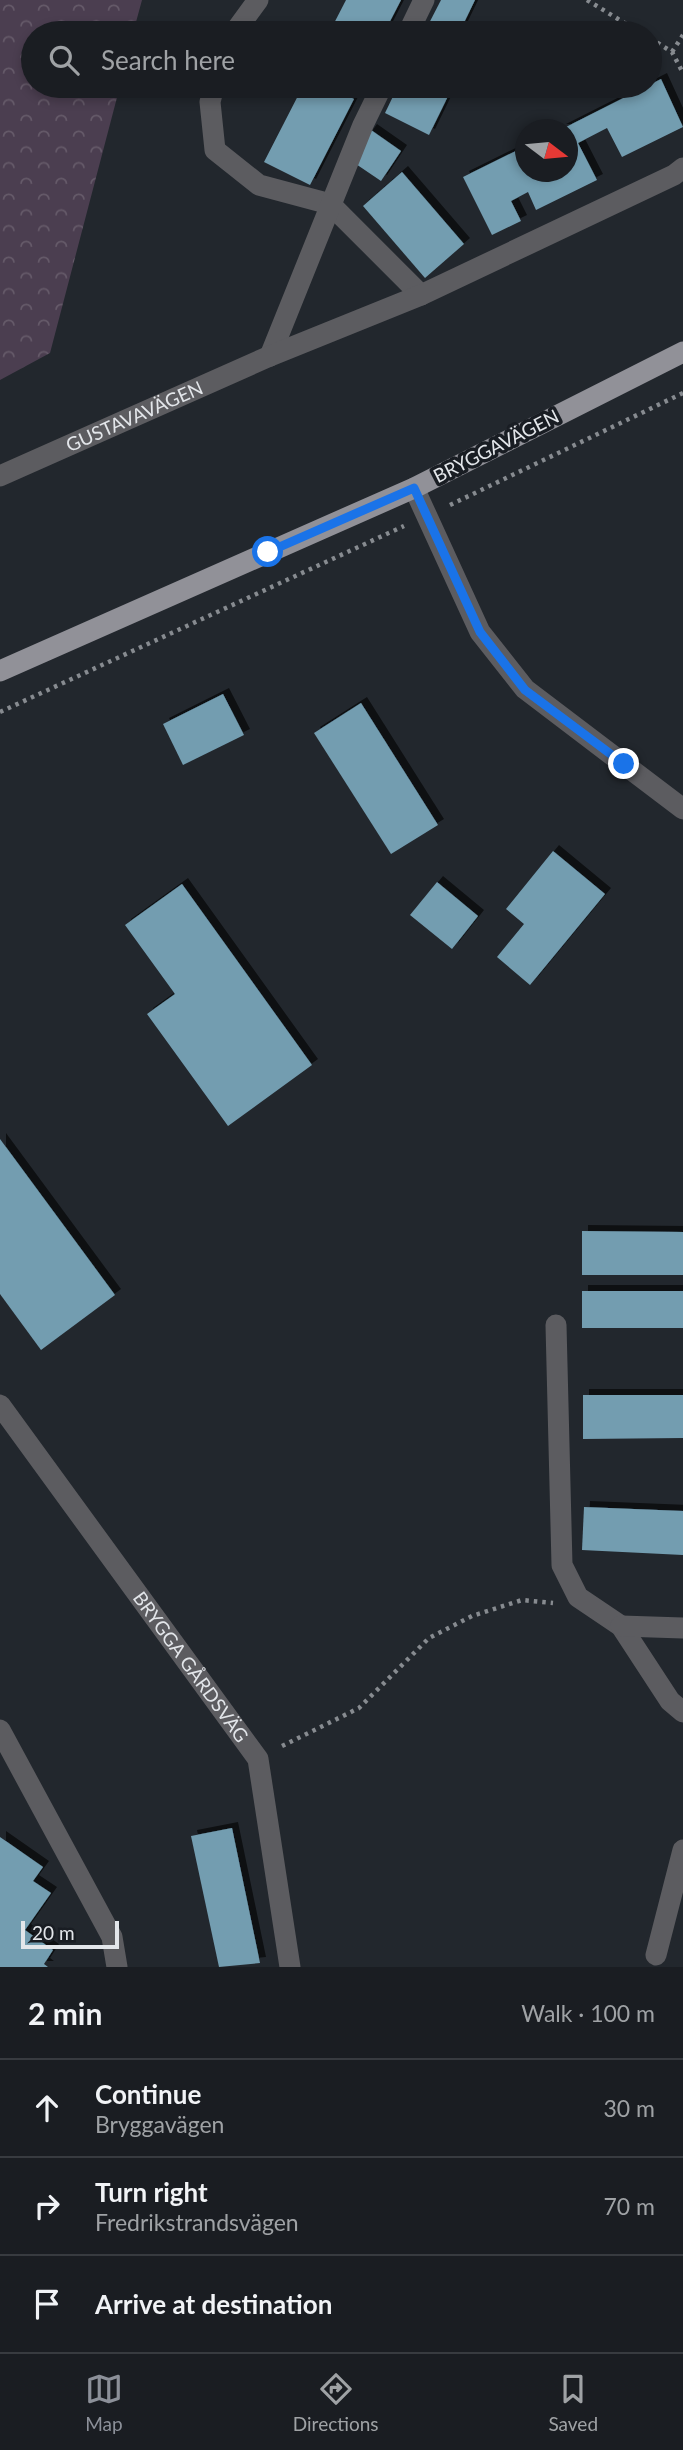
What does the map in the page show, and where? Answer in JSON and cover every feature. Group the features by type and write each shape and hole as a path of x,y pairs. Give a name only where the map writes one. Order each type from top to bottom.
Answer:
{"main road":[{"name":"BRYGGAVÄGEN","path":"0,671 414,488 683,352"}],"street":[{"path":"243,21 258,0"},
{"path":"414,21 424,0"},
{"path":"211,98 215,150 259,185 330,204 421,295"},
{"path":"270,356 330,204 377,98"},
{"name":"GUSTAVAVÄGEN","path":"0,476 270,356 421,295 674,175 683,167"},
{"path":"414,488 480,632 525,690 683,809"},
{"path":"556,1325 562,1565 578,1597 621,1626 670,1701 683,1712"},
{"name":"BRYGGA GÅRDSVÄG","path":"0,1405 258,1759 290,1967"},
{"path":"621,1626 683,1628"},
{"path":"0,1730 112,1937 117,1967"},
{"path":"656,1955 683,1850"}],"path":[{"path":"587,0 621,21"},
{"path":"672,52 683,35"},
{"path":"662,46 672,52 683,73"},
{"path":"0,712 426,516 683,393"},
{"path":"258,1759 359,1707 429,1638 472,1616 522,1601 573,1605 601,1613"}],"green space":[{"path":"0,0 142,0 136,21 21,21 21,98 117,98 50,353 0,380"}],"building":[{"path":"346,0 401,0 390,21 335,21"},
{"path":"441,0 475,0 465,21 430,21"},
{"path":"662,81 683,127 622,157 607,128 578,143 578,121 623,98 662,98"},
{"path":"297,98 354,99 310,185 264,162"},
{"path":"392,98 447,98 429,135 385,113"},
{"path":"371,130 401,151 381,181 350,160"},
{"path":"578,143 597,180 536,210 528,192 511,201 521,221 492,235 463,177 515,151 515,182 578,182"},
{"path":"402,172 464,244 425,278 363,206"},
{"path":"223,694 244,735 183,765 163,724"},
{"path":"361,703 438,825 391,854 314,733"},
{"path":"553,851 605,894 530,985 497,957 524,924 506,909"},
{"path":"437,882 478,916 452,949 410,915"},
{"path":"182,884 312,1065 228,1126 147,1014 175,994 125,925"},
{"path":"0,1139 115,1295 41,1350 0,1294"},
{"path":"582,1231 683,1232 683,1275 582,1275"},
{"path":"582,1291 683,1291 683,1328 582,1328"},
{"path":"583,1395 683,1395 683,1438 583,1439"},
{"path":"584,1507 683,1511 683,1555 582,1550"},
{"path":"232,1828 260,1963 219,1967 191,1836"},
{"path":"0,1837 43,1867 33,1881 51,1893 25,1930 53,1950 44,1964 48,1967 0,1967"}],"route":[{"path":"268,552 414,488 480,632 525,690 624,764"}]}
